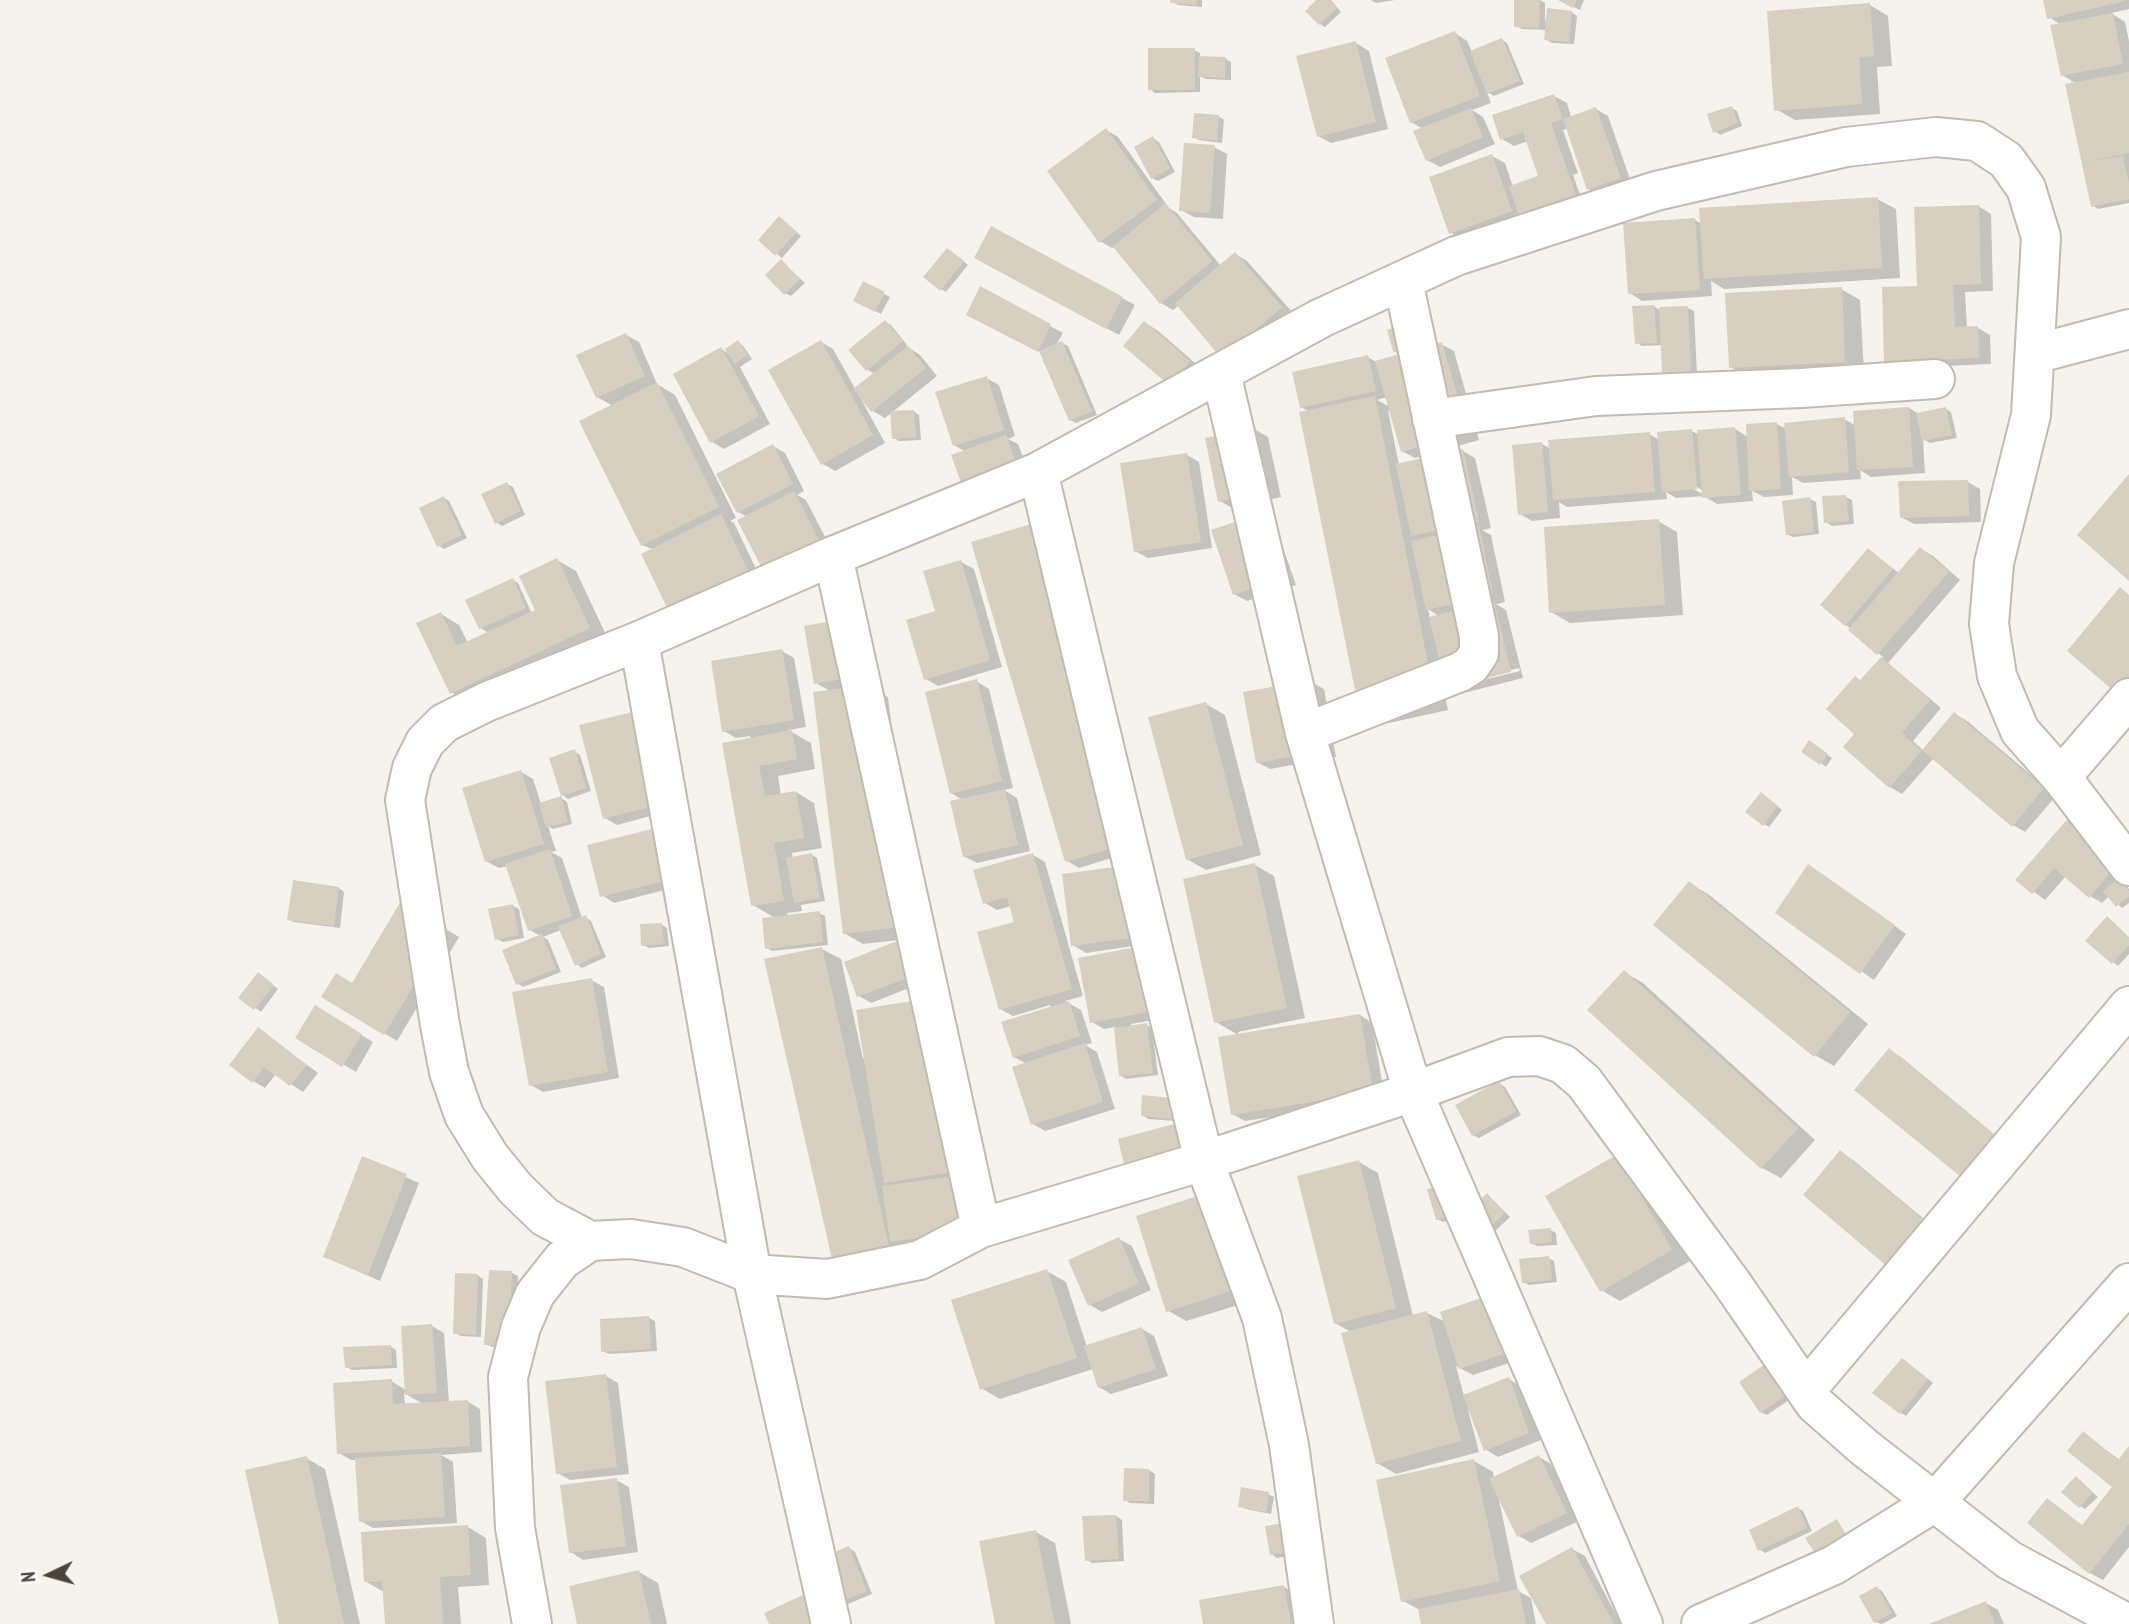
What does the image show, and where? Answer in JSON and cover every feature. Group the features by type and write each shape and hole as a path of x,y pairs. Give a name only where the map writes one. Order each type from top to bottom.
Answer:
{"street":[{"path":"2125,1615 2009,1560 1865,1448 1815,1404 1731,1282 1584,1082 1563,1064 1539,1056 1508,1057 1413,1093 1205,1161 981,1228 920,1260 827,1279 752,1274 683,1247 631,1239 590,1241 545,1217 516,1189 464,1115 449,1072 440,1025 405,800 412,768 425,742 444,723 486,702 639,641 833,556 1038,472 1321,318 1456,256 1656,191 1846,147 1936,137 1977,141 2006,160 2026,188 2041,237 2031,415 1994,563 1989,624 1997,676 2020,731 2061,777 2129,866"},
{"path":"1305,733 1460,672 1471,665 1479,653 1479,636 1403,281"},
{"path":"2035,354 2129,329"},
{"path":"1221,373 1305,733 1413,1093 1643,1624"},
{"path":"1432,419 1596,396 1813,388 1935,379"},
{"path":"1038,472 1205,1161 1262,1318 1289,1445 1314,1624"},
{"path":"833,556 981,1228"},
{"path":"639,641 752,1274 831,1624"},
{"path":"2061,777 2129,698"},
{"path":"1806,1390 2129,1006"},
{"path":"532,1624 515,1528 508,1377 521,1327 535,1294 562,1260 590,1241"},
{"path":"1701,1624 1834,1564 1935,1502 2129,1283"}],"building":[{"path":"1170,0 1197,0 1196,5 1170,3"},
{"path":"1316,0 1330,0 1337,8 1319,25 1305,11"},
{"path":"1514,0 1540,0 1539,28 1514,27"},
{"path":"1558,0 1577,0 1573,8"},
{"path":"2043,0 2124,0 2125,1 2047,19"},
{"path":"1870,3 1874,56 1859,57 1862,104 1774,111 1767,11"},
{"path":"1547,8 1572,11 1569,42 1544,40"},
{"path":"2113,13 2123,64 2061,76 2050,25"},
{"path":"1455,31 1480,96 1410,123 1385,58"},
{"path":"1502,38 1520,81 1487,94 1470,51"},
{"path":"1356,41 1376,122 1317,137 1296,56"},
{"path":"1148,48 1195,48 1195,90 1148,90"},
{"path":"1199,56 1226,57 1225,78 1198,77"},
{"path":"2129,72 2129,153 2087,162 2123,156 2129,183 2129,199 2091,207 2065,84"},
{"path":"1554,94 1563,119 1551,123 1576,195 1519,215 1509,186 1538,176 1523,132 1500,140 1492,115"},
{"path":"1732,106 1738,123 1713,133 1707,114"},
{"path":"1596,107 1621,178 1587,190 1563,119"},
{"path":"1471,108 1483,137 1426,161 1413,131"},
{"path":"1194,113 1219,115 1217,141 1192,138"},
{"path":"1106,128 1157,200 1099,243 1047,171"},
{"path":"1153,136 1170,168 1151,179 1134,147"},
{"path":"1184,143 1215,145 1210,213 1179,211"},
{"path":"1492,154 1512,211 1449,234 1429,177"},
{"path":"1878,197 1882,268 1704,279 1699,208"},
{"path":"1165,203 1212,261 1160,304 1113,247"},
{"path":"1979,205 1981,284 1953,285 1955,327 1978,326 1979,358 1884,362 1882,287 1917,286 1914,207"},
{"path":"779,216 797,232 775,256 758,240"},
{"path":"1695,218 1700,290 1628,294 1623,223"},
{"path":"991,226 1123,297 1106,329 974,258"},
{"path":"947,248 964,261 940,291 923,277"},
{"path":"1235,252 1282,307 1222,359 1175,303"},
{"path":"781,259 800,279 784,295 765,275"},
{"path":"863,281 885,292 875,312 853,301"},
{"path":"980,286 1051,324 1038,352 966,315"},
{"path":"1842,287 1845,362 1729,368 1725,293"},
{"path":"1654,305 1657,343 1635,344 1632,306"},
{"path":"1688,306 1691,372 1662,373 1659,307"},
{"path":"885,320 903,341 866,371 848,350"},
{"path":"1144,321 1190,361 1170,386 1123,346"},
{"path":"1408,324 1415,346 1393,352 1387,330"},
{"path":"626,333 645,376 596,398 576,355"},
{"path":"738,340 747,355 735,364 725,349"},
{"path":"821,340 873,435 821,465 768,370"},
{"path":"1062,341 1092,411 1069,421 1039,351"},
{"path":"1442,342 1468,433 1401,452 1375,361"},
{"path":"908,346 926,368 871,412 853,389"},
{"path":"721,347 759,416 710,443 673,374"},
{"path":"1368,355 1376,391 1300,408 1292,372"},
{"path":"987,376 1004,430 953,446 935,392"},
{"path":"657,382 719,507 641,546 579,421"},
{"path":"1375,396 1436,704 1361,720 1299,412"},
{"path":"1909,407 1913,467 1857,470 1853,411"},
{"path":"1946,407 1952,435 1922,441 1916,413"},
{"path":"914,410 916,437 892,439 890,411"},
{"path":"1845,417 1849,472 1789,477 1784,423"},
{"path":"1777,422 1781,489 1749,491 1746,424"},
{"path":"1735,427 1741,495 1702,498 1697,430"},
{"path":"1256,428 1269,491 1218,502 1205,438"},
{"path":"1692,429 1697,489 1662,492 1657,432"},
{"path":"1650,432 1655,492 1553,500 1548,440"},
{"path":"1006,435 1018,468 963,488 951,455"},
{"path":"1542,442 1548,512 1518,515 1512,445"},
{"path":"773,444 793,484 737,513 716,474"},
{"path":"1463,449 1479,522 1411,536 1396,464"},
{"path":"1187,453 1201,542 1134,552 1120,463"},
{"path":"2129,474 2129,581 2077,535"},
{"path":"1968,480 1969,516 1900,518 1898,481"},
{"path":"507,482 521,511 495,524 481,494"},
{"path":"794,491 826,555 770,584 737,520"},
{"path":"1846,495 1849,521 1824,523 1822,496"},
{"path":"444,496 462,535 437,547 419,508"},
{"path":"1810,497 1814,532 1786,535 1782,501"},
{"path":"1262,513 1284,578 1233,595 1211,530"},
{"path":"721,514 756,587 676,626 641,554"},
{"path":"1659,519 1665,605 1549,613 1544,527"},
{"path":"1031,524 1126,844 1065,862 971,542"},
{"path":"1479,526 1493,595 1426,610 1411,541"},
{"path":"1920,547 1949,572 1877,655 1848,630"},
{"path":"1868,548 1893,569 1845,626 1820,605"},
{"path":"557,558 590,628 450,694 416,623 441,612 457,646 535,610 519,576"},
{"path":"961,560 990,660 924,680 906,620 935,611 923,571"},
{"path":"513,578 526,608 479,629 465,600"},
{"path":"2120,587 2129,595 2129,704 2067,651"},
{"path":"1494,601 1511,672 1446,688 1429,617"},
{"path":"856,617 866,675 814,684 804,626"},
{"path":"782,649 794,720 722,732 711,661"},
{"path":"1881,657 1930,700 1902,733 1922,751 1889,788 1843,747 1854,734 1826,709 1855,676 1860,680"},
{"path":"977,679 1002,781 950,794 925,692"},
{"path":"1311,680 1325,751 1256,763 1243,692"},
{"path":"870,685 900,927 843,934 813,692"},
{"path":"1206,702 1243,845 1186,860 1148,717"},
{"path":"636,711 661,804 603,819 579,725"},
{"path":"1954,712 2044,788 2012,827 1922,750"},
{"path":"792,730 797,759 759,766 765,796 796,791 804,838 774,843 784,901 751,906 722,743"},
{"path":"1809,740 1828,754 1820,765 1801,752"},
{"path":"575,749 586,788 561,796 549,758"},
{"path":"521,770 544,844 485,862 462,788"},
{"path":"1005,789 1018,845 963,857 950,801"},
{"path":"1761,792 1778,806 1763,826 1745,812"},
{"path":"561,796 568,822 546,827 539,803"},
{"path":"2069,817 2120,861 2089,898 2054,868 2032,894 2015,880"},
{"path":"656,828 669,880 600,897 587,845"},
{"path":"550,849 572,916 528,931 505,864"},
{"path":"812,853 820,898 794,903 786,858"},
{"path":"1033,853 1072,989 999,1010 977,932 1014,922 1007,897 983,904 973,870"},
{"path":"1255,863 1287,1008 1214,1023 1183,879"},
{"path":"1808,864 1895,925 1860,974 1775,913"},
{"path":"1121,866 1131,938 1071,946 1062,874"},
{"path":"2119,878 2129,891 2129,896 2116,907 2103,891"},
{"path":"293,880 339,887 334,926 287,920"},
{"path":"1689,881 1850,1012 1814,1057 1653,925"},
{"path":"401,901 448,929 384,1035 321,997 336,973 352,983"},
{"path":"513,904 519,935 495,940 488,909"},
{"path":"820,911 823,942 765,949 762,918"},
{"path":"586,915 601,954 575,966 558,927"},
{"path":"2107,916 2129,937 2129,945 2112,964 2085,941"},
{"path":"662,923 664,944 641,946 640,924"},
{"path":"542,934 556,969 516,985 502,950"},
{"path":"897,941 910,977 857,997 844,962"},
{"path":"1147,945 1158,1010 1090,1023 1078,958"},
{"path":"822,947 893,1264 836,1277 764,959"},
{"path":"1624,970 1798,1128 1761,1169 1587,1010"},
{"path":"258,972 274,985 254,1010 238,998"},
{"path":"592,978 608,1072 529,1086 512,992"},
{"path":"924,999 952,1172 884,1183 856,1010"},
{"path":"1069,1001 1080,1036 1013,1058 1001,1022"},
{"path":"315,1005 362,1034 342,1067 295,1038"},
{"path":"1360,1014 1373,1092 1231,1115 1218,1037"},
{"path":"1147,1023 1153,1073 1119,1076 1114,1028"},
{"path":"258,1027 307,1065 290,1086 264,1067 252,1083 229,1065"},
{"path":"1085,1043 1103,1102 1031,1125 1012,1067"},
{"path":"1889,1048 1995,1135 1961,1177 1854,1090"},
{"path":"1499,1081 1516,1111 1472,1136 1455,1105"},
{"path":"1142,1095 1172,1098 1171,1119 1141,1116"},
{"path":"1185,1121 1195,1160 1127,1177 1118,1139"},
{"path":"1840,1150 1926,1222 1889,1268 1803,1195"},
{"path":"1618,1154 1672,1250 1600,1292 1545,1196"},
{"path":"362,1156 407,1174 368,1275 323,1257"},
{"path":"1359,1160 1396,1308 1334,1324 1297,1176"},
{"path":"954,1176 961,1232 890,1242 882,1186"},
{"path":"1449,1184 1456,1214 1436,1220 1427,1189"},
{"path":"1213,1191 1243,1287 1166,1312 1136,1216"},
{"path":"1487,1193 1505,1213 1488,1230 1470,1210"},
{"path":"1551,1228 1552,1242 1530,1244 1528,1230"},
{"path":"1119,1237 1139,1283 1088,1306 1068,1260"},
{"path":"1549,1256 1552,1280 1522,1283 1519,1259"},
{"path":"1047,1269 1077,1358 980,1390 951,1300"},
{"path":"489,1270 512,1271 508,1346 484,1345"},
{"path":"455,1273 478,1274 476,1335 453,1334"},
{"path":"1490,1295 1509,1352 1459,1369 1440,1312"},
{"path":"1427,1311 1461,1441 1376,1464 1341,1333"},
{"path":"649,1316 651,1349 601,1352 600,1319"},
{"path":"432,1324 437,1393 405,1395 401,1326"},
{"path":"1142,1327 1156,1369 1098,1388 1084,1346"},
{"path":"391,1345 392,1365 345,1368 343,1347"},
{"path":"1902,1358 1928,1379 1900,1414 1872,1393"},
{"path":"1767,1363 1788,1394 1760,1413 1739,1382"},
{"path":"606,1374 617,1467 556,1474 545,1381"},
{"path":"1509,1377 1529,1433 1484,1451 1463,1395"},
{"path":"392,1379 393,1404 468,1400 470,1446 337,1454 333,1383"},
{"path":"2083,1431 2118,1460 2129,1446 2129,1524 2089,1574 2027,1523 2047,1498 2082,1525 2112,1487 2067,1451"},
{"path":"441,1453 445,1517 359,1522 355,1458"},
{"path":"1539,1455 1567,1513 1517,1537 1489,1479"},
{"path":"307,1456 344,1624 279,1624 245,1470"},
{"path":"1474,1459 1500,1581 1401,1602 1376,1480"},
{"path":"1124,1468 1149,1469 1149,1501 1123,1501"},
{"path":"2076,1476 2093,1492 2079,1508 2061,1492"},
{"path":"617,1478 626,1546 569,1553 560,1485"},
{"path":"1241,1487 1269,1492 1266,1512 1238,1507"},
{"path":"1798,1506 1807,1528 1758,1551 1749,1530"},
{"path":"1116,1515 1119,1559 1085,1561 1082,1516"},
{"path":"1837,1519 1847,1536 1817,1556 1805,1538"},
{"path":"1284,1523 1288,1552 1270,1555 1265,1526"},
{"path":"468,1525 471,1575 440,1577 443,1624 385,1624 382,1581 364,1582 361,1532"},
{"path":"1036,1530 1055,1624 995,1624 979,1541"},
{"path":"849,1546 867,1591 834,1605 816,1560"},
{"path":"1572,1547 1614,1624 1546,1624 1519,1576"},
{"path":"639,1570 651,1624 577,1624 569,1586"},
{"path":"1284,1585 1291,1624 1203,1624 1199,1600"},
{"path":"1877,1586 1892,1613 1874,1623 1859,1596"},
{"path":"820,1587 837,1624 769,1624 764,1613"},
{"path":"1519,1589 1526,1624 1421,1624 1418,1609"},
{"path":"1986,1601 1995,1624 1929,1624"}]}
